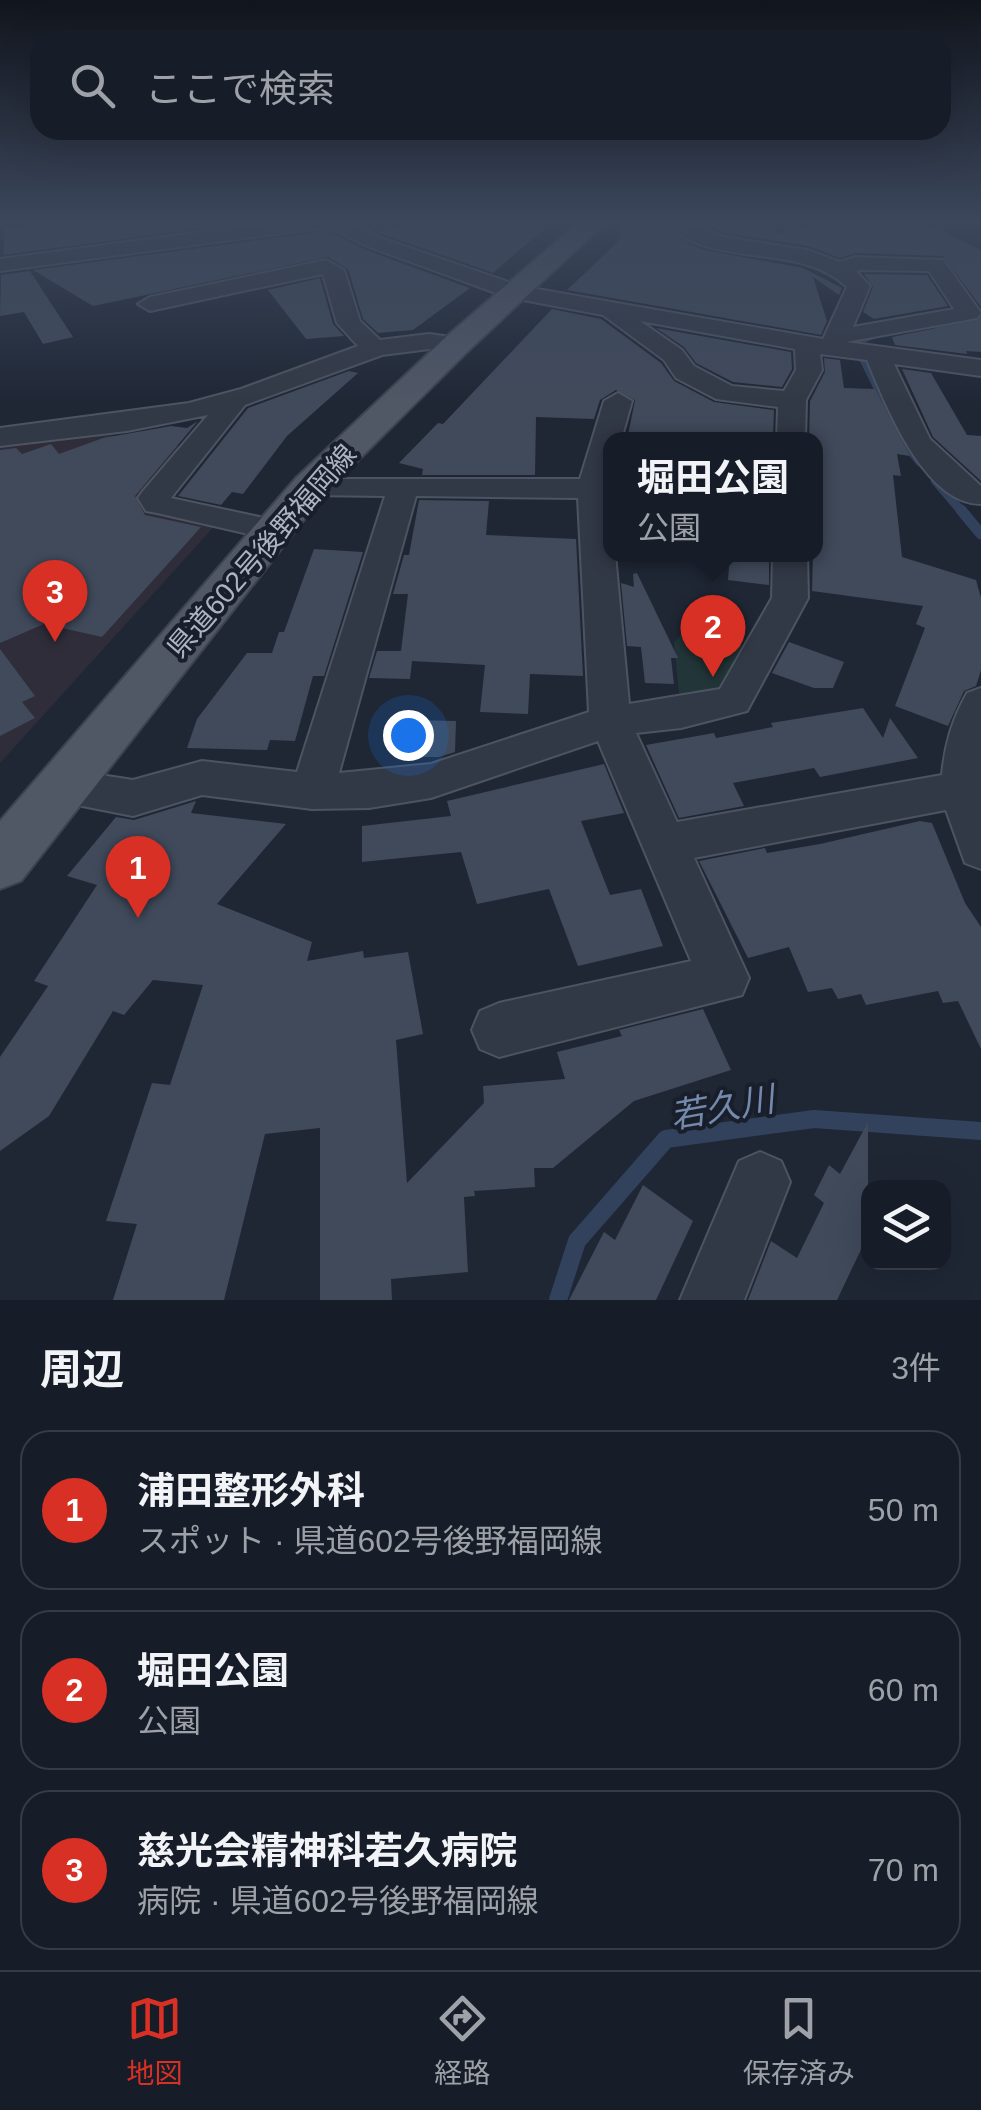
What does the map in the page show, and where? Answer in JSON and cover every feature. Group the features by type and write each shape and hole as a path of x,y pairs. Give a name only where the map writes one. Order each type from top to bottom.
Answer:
{"main road":[{"name":"県道602号後野福岡線","path":"0,863 310,486 526,283"}],"street":[{"path":"150,304 251,283"},
{"path":"337,283 348,323 374,348"},
{"path":"489,283 515,292 844,348 971,374"},
{"path":"844,348 860,286 856,283"},
{"path":"792,432 792,400 809,370 844,348 969,313 948,283"},
{"path":"611,309 620,322 672,355 685,372 726,393 792,400"},
{"path":"0,437 131,424 236,399 374,348 428,339 458,344"},
{"path":"844,348 917,443 969,495 981,495"},
{"path":"236,399 154,498 157,504 275,530"},
{"path":"612,432 618,401"},
{"path":"310,486 602,488 603,517"},
{"path":"312,791 404,486"},
{"path":"499,1030 724,978 610,721 605,562"},
{"path":"62,788 133,798 202,778 312,791 370,790 432,781 610,721 681,713 734,701 790,598 790,562"},
{"path":"981,703 966,738 962,789 981,849"},
{"path":"664,844 962,789"},
{"path":"712,1300 760,1182"}],"shaded area":[{"path":"110,435 181,447 141,503 219,521 0,763 0,441"}],"green space":[{"path":"689,625 762,653 733,701 681,713 674,643"}],"building":[{"path":"1,283 38,283 73,337 43,344 24,312 0,316"},
{"path":"54,283 205,283 93,306"},
{"path":"321,283 333,324 344,336 306,339 268,290"},
{"path":"352,283 455,283 470,288 413,330 378,333 363,319"},
{"path":"575,283 815,283 827,321 821,335 567,290"},
{"path":"821,283 842,288 839,295"},
{"path":"870,283 932,283 948,306 874,319 863,312 873,287"},
{"path":"963,283 981,283 981,307"},
{"path":"552,309 601,319 661,363 674,381 714,402 774,410 773,432 629,432 635,400 616,390 600,400 594,419 536,417 535,475 422,475 423,469 399,463 438,423 443,424"},
{"path":"981,319 981,352 966,351 967,354 895,345 892,337"},
{"path":"656,328 791,352 792,369 782,387 733,382 696,363 684,347"},
{"path":"824,358 840,360 844,388 875,389 910,456 897,454 901,476 893,475 902,557 976,580 981,598 981,670 976,686 964,691 948,726 895,706 925,628 916,624 923,606 812,591 813,562 823,562 823,432 809,432 810,401 825,372"},
{"path":"902,369 931,373 967,435 981,436 981,481 933,437"},
{"path":"349,371 358,373 287,436 243,494 232,492 221,505 178,496 248,408"},
{"path":"198,421 135,496 145,515 201,527 102,637 44,624 0,643 0,450 16,448 22,454 51,444 59,454 103,438 171,426 187,428"},
{"path":"419,500 489,501 486,535 576,539 583,676 530,674 528,714 480,712 485,665 412,661 410,679 369,678 377,651 401,651 408,594 393,594 404,555 409,555"},
{"path":"314,549 363,552 324,676 313,676 295,741 270,740 267,750 187,748 197,719 247,653 272,653 279,632 284,632"},
{"path":"729,562 769,562 769,585 728,580"},
{"path":"637,573 678,658 671,658 674,684 645,683 641,647 627,646 621,583 634,587 633,574"},
{"path":"789,642 844,662 833,688 814,688 772,673"},
{"path":"0,649 35,696 22,702 35,718 0,736"},
{"path":"863,708 883,738 890,718 918,758 820,777 814,768 733,783 744,806 679,818 646,745 714,733 716,738 773,727 771,723"},
{"path":"408,720 456,721 455,752 439,757 404,757"},
{"path":"604,764 624,813 581,821 610,895 641,889 663,946 578,966 549,889 477,904 461,852 362,862 362,826 451,816 447,801"},
{"path":"196,801 191,813 286,824 217,904 312,942 307,961 363,951 364,958 408,952 423,1034 396,1040 407,1183 484,1103 483,1086 565,1079 557,1052 622,1036 619,1030 703,1009 731,1070 634,1101 553,1168 534,1168 535,1187 474,1191 475,1196 464,1197 468,1272 391,1279 392,1300 320,1300 320,1128 265,1134 224,1300 113,1300 137,1224 106,1221 152,1083 170,1085 203,985 153,980 124,1015 113,1011 49,1116 0,1151 0,1057 48,986 34,981 97,885 67,876 116,817 134,820"},
{"path":"920,821 932,823 965,903 981,927 981,1049 958,1001 943,1003 938,991 866,1005 861,994 838,999 832,988 808,992 789,947 748,958 699,861 765,848 767,853 820,844"},
{"path":"868,1122 868,1180 861,1180 861,1250 837,1300 748,1300 771,1241 797,1258 824,1203 814,1195 829,1165 840,1174"},
{"path":"643,1185 693,1221 656,1300 569,1300 604,1232 615,1240"}],"waterway":[{"name":"若久川","path":"938,325 981,319"},
{"name":"若久川","path":"859,349 856,343 880,333"},
{"name":"若久川","path":"859,349 905,443 920,462"},
{"name":"若久川","path":"935,480 963,513"},
{"name":"若久川","path":"961,510 981,534"},
{"name":"若久川","path":"558,1300 577,1241 666,1139 814,1119 981,1131"}],"place":[{"name":"慈光会精神科若久病院","path":"55,642"},
{"name":"堀田公園","path":"713,677"},
{"name":"浦田整形外科","path":"138,918"}]}
